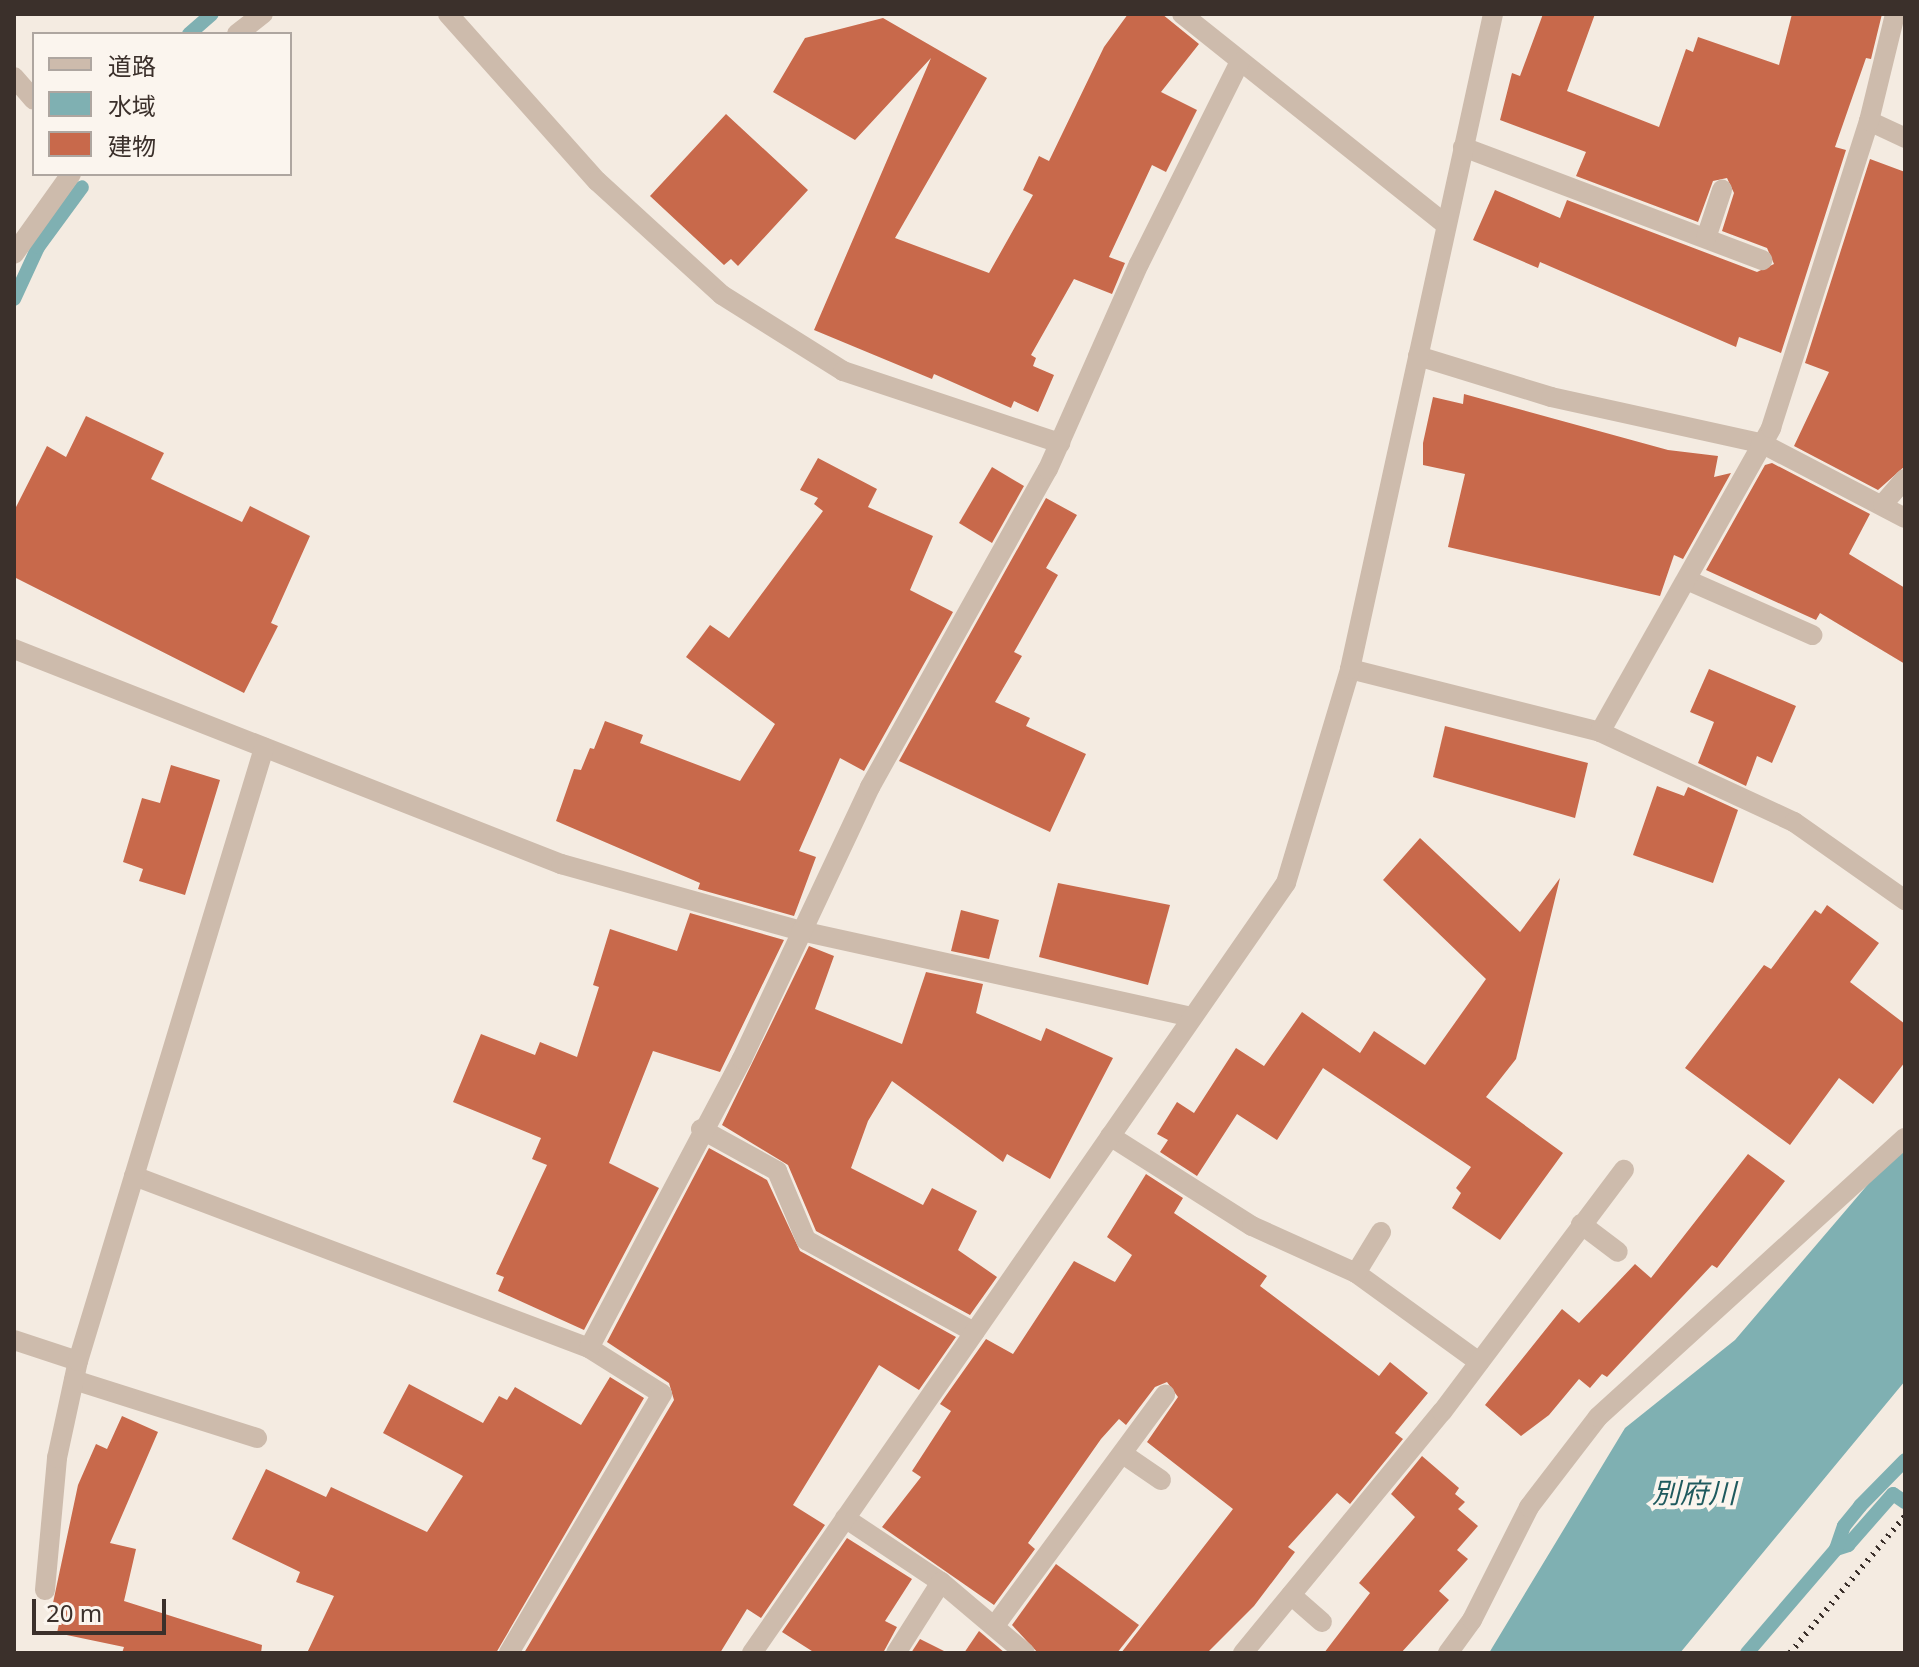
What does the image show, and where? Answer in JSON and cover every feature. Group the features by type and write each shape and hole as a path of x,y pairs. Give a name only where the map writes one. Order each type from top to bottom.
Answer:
{"street":[{"path":"240,32 263,14"},
{"path":"448,14 597,181 722,295 843,371 1060,443"},
{"path":"1182,14 1239,63 1446,225"},
{"path":"752,1653 1286,883 1350,669 1493,14"},
{"path":"1600,732 1771,428 1869,121 1895,14"},
{"path":"589,1348 701,1129 742,1059 870,787 1060,443 1139,264 1239,63"},
{"path":"14,77 32,98"},
{"path":"1869,121 1905,138"},
{"path":"1463,147 1762,260"},
{"path":"14,254 70,176"},
{"path":"1706,238 1722,190"},
{"path":"1418,356 1551,397 1761,443 1905,518"},
{"path":"1883,504 1905,479"},
{"path":"1687,580 1812,635"},
{"path":"14,649 561,864 801,931 1192,1017"},
{"path":"1350,669 1600,732 1794,822 1905,900"},
{"path":"45,1590 57,1458 76,1370 264,748"},
{"path":"701,1129 777,1171 806,1240 974,1332"},
{"path":"1110,1136 1252,1226 1356,1273 1479,1362"},
{"path":"1448,1653 1472,1620 1529,1507 1598,1417 1905,1138"},
{"path":"1243,1653 1479,1362 1624,1170"},
{"path":"134,1176 589,1348 662,1394 509,1653"},
{"path":"1581,1224 1618,1252"},
{"path":"1356,1273 1381,1232"},
{"path":"14,1340 76,1370 257,1438"},
{"path":"996,1624 1165,1395"},
{"path":"1123,1454 1161,1480"},
{"path":"845,1518 941,1582 996,1624 1025,1653"},
{"path":"896,1653 941,1582"},
{"path":"1291,1595 1322,1622"}],"water":[{"name":"別府川","path":"1905,1141 1905,1381 1680,1653 1489,1653 1625,1428 1735,1340"}],"building":[{"path":"1128,14 1162,14 1199,44 1161,92 1197,110 1166,172 1152,165 1109,257 1125,263 1112,294 1074,279 1031,355 1036,358 1033,366 1054,375 1038,412 1014,401 1011,408 934,374 932,379 814,330 931,58 855,140 773,92 805,38 883,18 987,78 895,238 989,273 1033,195 1023,190 1039,156 1049,161 1104,47"},
{"path":"1543,14 1595,14 1567,91 1659,127 1686,49 1693,52 1698,37 1779,65 1792,14 1882,14 1871,59 1866,58 1835,147 1846,150 1781,353 1739,337 1736,347 1540,262 1538,268 1473,240 1495,190 1560,218 1567,200 1757,272 1774,264 1767,248 1722,231 1734,193 1727,178 1713,181 1698,222 1576,176 1586,152 1500,120 1512,73 1520,76"},
{"path":"726,114 808,190 738,266 731,259 724,265 650,196"},
{"path":"1870,159 1905,172 1905,466 1878,490 1794,446 1829,372 1805,363"},
{"path":"1464,394 1668,450 1718,456 1714,477 1731,473 1683,559 1674,555 1660,596 1448,547 1465,474 1423,465 1423,443 1433,397 1463,404"},
{"path":"86,416 164,453 151,479 242,522 250,506 310,536 271,623 278,626 244,693 14,577 14,511 47,446 66,457"},
{"path":"818,458 877,489 868,507 933,536 910,590 953,612 864,771 840,758 799,851 816,857 794,916 698,889 700,883 556,821 574,769 581,770 590,748 594,749 605,721 643,735 640,743 740,781 775,724 686,657 710,625 729,638 823,511 814,504 818,498 800,490"},
{"path":"1772,463 1870,514 1849,554 1905,588 1905,664 1820,613 1816,620 1706,570 1765,465"},
{"path":"992,467 1024,486 992,543 959,523"},
{"path":"1046,498 1077,515 1046,568 1058,575 1014,652 1022,656 995,702 1030,718 1026,726 1086,754 1050,832 899,761"},
{"path":"1709,669 1796,706 1772,763 1757,756 1746,786 1698,763 1714,722 1690,712"},
{"path":"1445,726 1588,763 1575,818 1433,777"},
{"path":"171,765 220,780 185,895 139,881 143,869 123,862 142,798 160,803"},
{"path":"1657,786 1684,796 1688,787 1738,810 1713,883 1633,855"},
{"path":"1420,838 1520,932 1560,878 1516,1059 1486,1097 1563,1153 1500,1240 1452,1208 1461,1193 1456,1188 1471,1167 1323,1068 1277,1140 1237,1114 1197,1176 1160,1152 1168,1140 1157,1134 1177,1102 1194,1113 1236,1048 1264,1066 1302,1012 1360,1053 1374,1031 1425,1065 1486,979 1383,880"},
{"path":"1058,883 1170,905 1148,985 1039,957"},
{"path":"1827,905 1879,943 1850,982 1905,1024 1905,1062 1873,1104 1839,1078 1790,1145 1685,1068 1764,965 1771,969 1815,910 1821,914"},
{"path":"961,910 999,920 989,959 951,951"},
{"path":"690,913 784,940 720,1072 653,1051 609,1163 659,1188 584,1330 498,1291 504,1277 496,1274 547,1165 532,1159 541,1138 453,1102 481,1034 535,1055 540,1042 577,1057 599,987 593,985 610,929 677,951"},
{"path":"809,946 834,956 815,1009 902,1044 926,972 983,984 976,1013 1041,1041 1046,1028 1113,1058 1050,1179 1007,1154 1003,1162 892,1081 868,1121 851,1168 923,1205 932,1188 977,1211 958,1250 997,1277 970,1315 816,1231 788,1165 722,1125"},
{"path":"709,1148 767,1180 800,1251 956,1337 919,1390 879,1365 793,1505 825,1525 761,1618 747,1609 720,1653 524,1653 674,1400 669,1383 607,1342"},
{"path":"1748,1154 1785,1181 1717,1268 1712,1265 1607,1377 1602,1374 1590,1388 1579,1379 1549,1415 1521,1436 1485,1405 1562,1309 1579,1323 1635,1264 1651,1278"},
{"path":"1146,1174 1183,1198 1174,1213 1267,1276 1260,1286 1379,1376 1390,1362 1428,1393 1395,1433 1403,1439 1350,1504 1337,1493 1288,1547 1295,1552 1254,1606 1207,1653 1121,1653 1233,1509 1147,1442 1178,1397 1167,1382 1155,1387 1126,1425 1119,1419 1101,1439 1028,1543 1035,1549 994,1605 882,1527 921,1477 912,1471 951,1411 940,1404 986,1339 1013,1354 1074,1261 1115,1282 1132,1255 1107,1237"},
{"path":"610,1377 644,1398 496,1653 307,1653 334,1596 296,1582 300,1572 232,1539 266,1469 326,1497 331,1487 427,1532 463,1476 383,1433 409,1384 483,1423 499,1396 507,1400 515,1387 581,1425"},
{"path":"122,1416 158,1432 110,1543 136,1549 124,1601 262,1645 261,1653 122,1653 124,1647 57,1633 60,1619 50,1617 78,1485 96,1444 107,1449"},
{"path":"1422,1456 1459,1488 1455,1494 1465,1502 1458,1509 1478,1526 1457,1550 1468,1559 1439,1591 1449,1600 1401,1653 1324,1653 1370,1593 1359,1583 1415,1517 1391,1494"},
{"path":"847,1538 912,1579 885,1621 897,1627 883,1653 815,1653 782,1632"},
{"path":"1056,1564 1139,1625 1117,1653 1038,1653 1012,1625"},
{"path":"979,1631 1005,1653 964,1653"},
{"path":"920,1639 948,1653 911,1653"}],"waterway":[{"path":"191,32 212,14"},
{"path":"14,299 38,247 82,187"},
{"path":"1747,1653 1836,1549 1844,1526 1860,1506 1905,1460"},
{"path":"1836,1549 1848,1545 1893,1494 1905,1502"}],"railway":[{"path":"1790,1653 1905,1516"}]}
